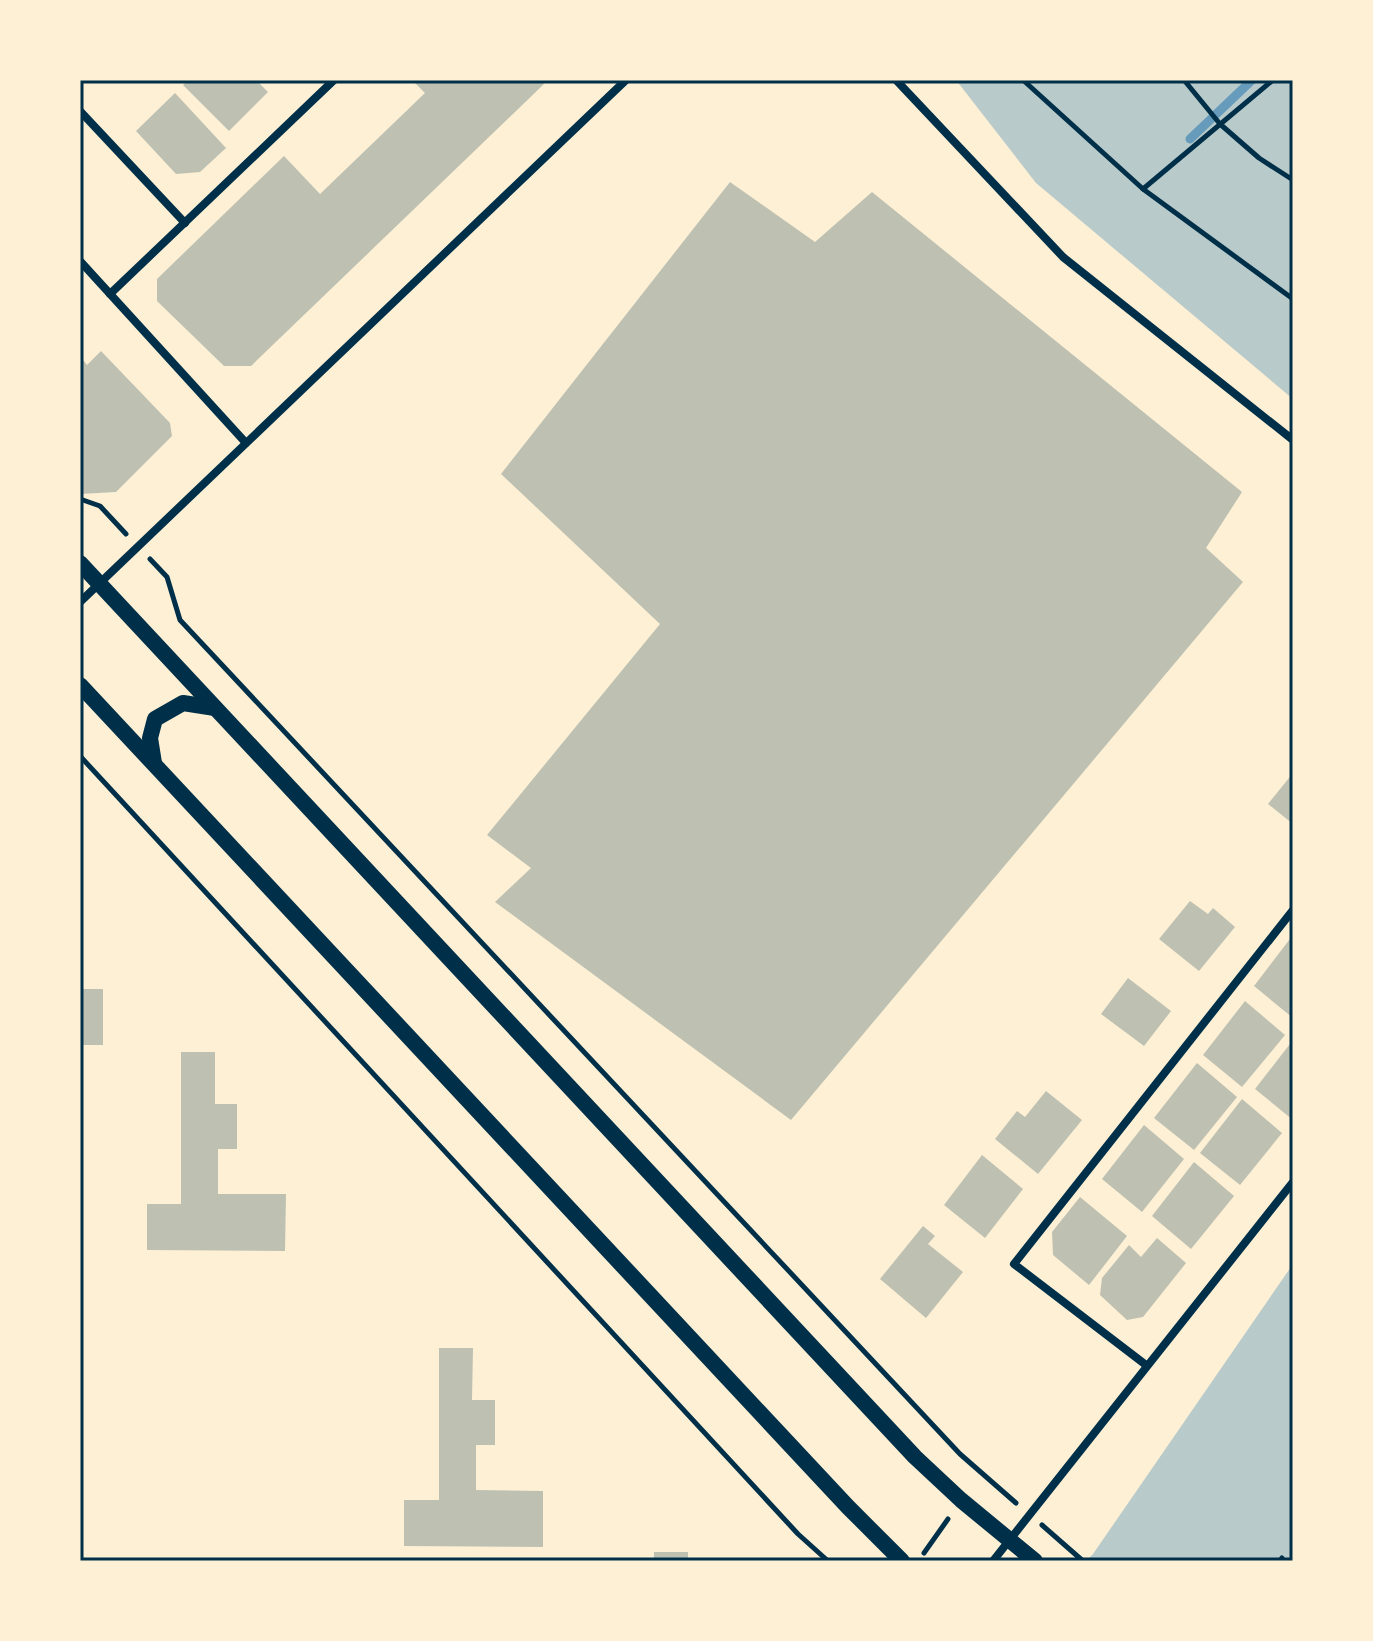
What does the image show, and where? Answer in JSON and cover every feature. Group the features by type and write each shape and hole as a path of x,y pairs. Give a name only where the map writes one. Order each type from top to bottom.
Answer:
{"main road":[{"path":"80,563 915,1457 1035,1561"},
{"path":"80,685 848,1507 902,1561"},
{"path":"154,763 150,738 155,719 183,703 215,708"}],"street":[{"path":"110,294 334,80"},
{"path":"80,602 626,80"},
{"path":"896,80 1063,257 1293,440"},
{"path":"80,111 185,223"},
{"path":"80,261 246,443"},
{"path":"1146,1365 1014,1264 1293,910"},
{"path":"993,1561 1293,1182"}],"path":[{"path":"1023,80 1143,189 1293,299"},
{"path":"1184,80 1220,124 1259,158 1293,180"},
{"path":"1143,189 1273,80"},
{"path":"80,499 100,506"},
{"path":"167,577 180,620 960,1454 1083,1561"},
{"path":"80,756 798,1534 828,1561"}],"shaded area":[{"path":"956,80 1293,80 1293,399 1036,183"},
{"path":"1293,1264 1293,1561 1086,1561 1093,1554"}],"building":[{"path":"189,80 256,80 268,92 229,131 183,85"},
{"path":"412,80 540,80 544,84 251,366 224,366 157,301 157,279 284,156 320,194 425,93"},
{"path":"175,93 226,148 200,172 176,174 136,131"},
{"path":"730,182 815,242 872,192 1242,492 1206,548 1243,582 791,1120 495,902 531,868 487,835 660,624 501,474"},
{"path":"101,351 170,423 172,436 116,492 80,494 80,356 87,365"},
{"path":"1293,773 1293,824 1268,804"},
{"path":"1190,901 1208,914 1213,908 1235,927 1199,971 1159,939"},
{"path":"1293,935 1293,1018 1254,986"},
{"path":"1128,978 1171,1011 1144,1046 1101,1014"},
{"path":"80,989 103,989 103,1045 80,1045"},
{"path":"1245,1001 1285,1035 1242,1087 1203,1055"},
{"path":"1293,1040 1293,1120 1255,1089"},
{"path":"181,1052 215,1052 215,1104 237,1104 237,1149 218,1149 218,1194 286,1194 285,1251 147,1250 147,1204 181,1204"},
{"path":"1197,1063 1237,1097 1194,1150 1154,1118"},
{"path":"1046,1091 1082,1120 1038,1174 995,1139 1017,1111 1025,1117"},
{"path":"1242,1099 1282,1133 1240,1185 1200,1153"},
{"path":"1144,1125 1184,1159 1142,1212 1102,1179"},
{"path":"982,1155 1023,1189 985,1238 944,1205"},
{"path":"1194,1162 1234,1196 1191,1249 1152,1216"},
{"path":"1080,1197 1127,1236 1089,1285 1053,1255 1052,1232"},
{"path":"923,1226 935,1236 928,1244 963,1272 926,1318 880,1279"},
{"path":"1157,1238 1186,1263 1143,1317 1127,1320 1100,1295 1102,1278 1129,1245 1141,1257"},
{"path":"439,1348 473,1348 472,1400 495,1400 495,1445 476,1445 476,1490 543,1491 543,1547 404,1546 404,1500 439,1500"},
{"path":"654,1552 688,1552 688,1561 654,1561"}],"waterway":[{"path":"1190,139 1252,80"}]}
